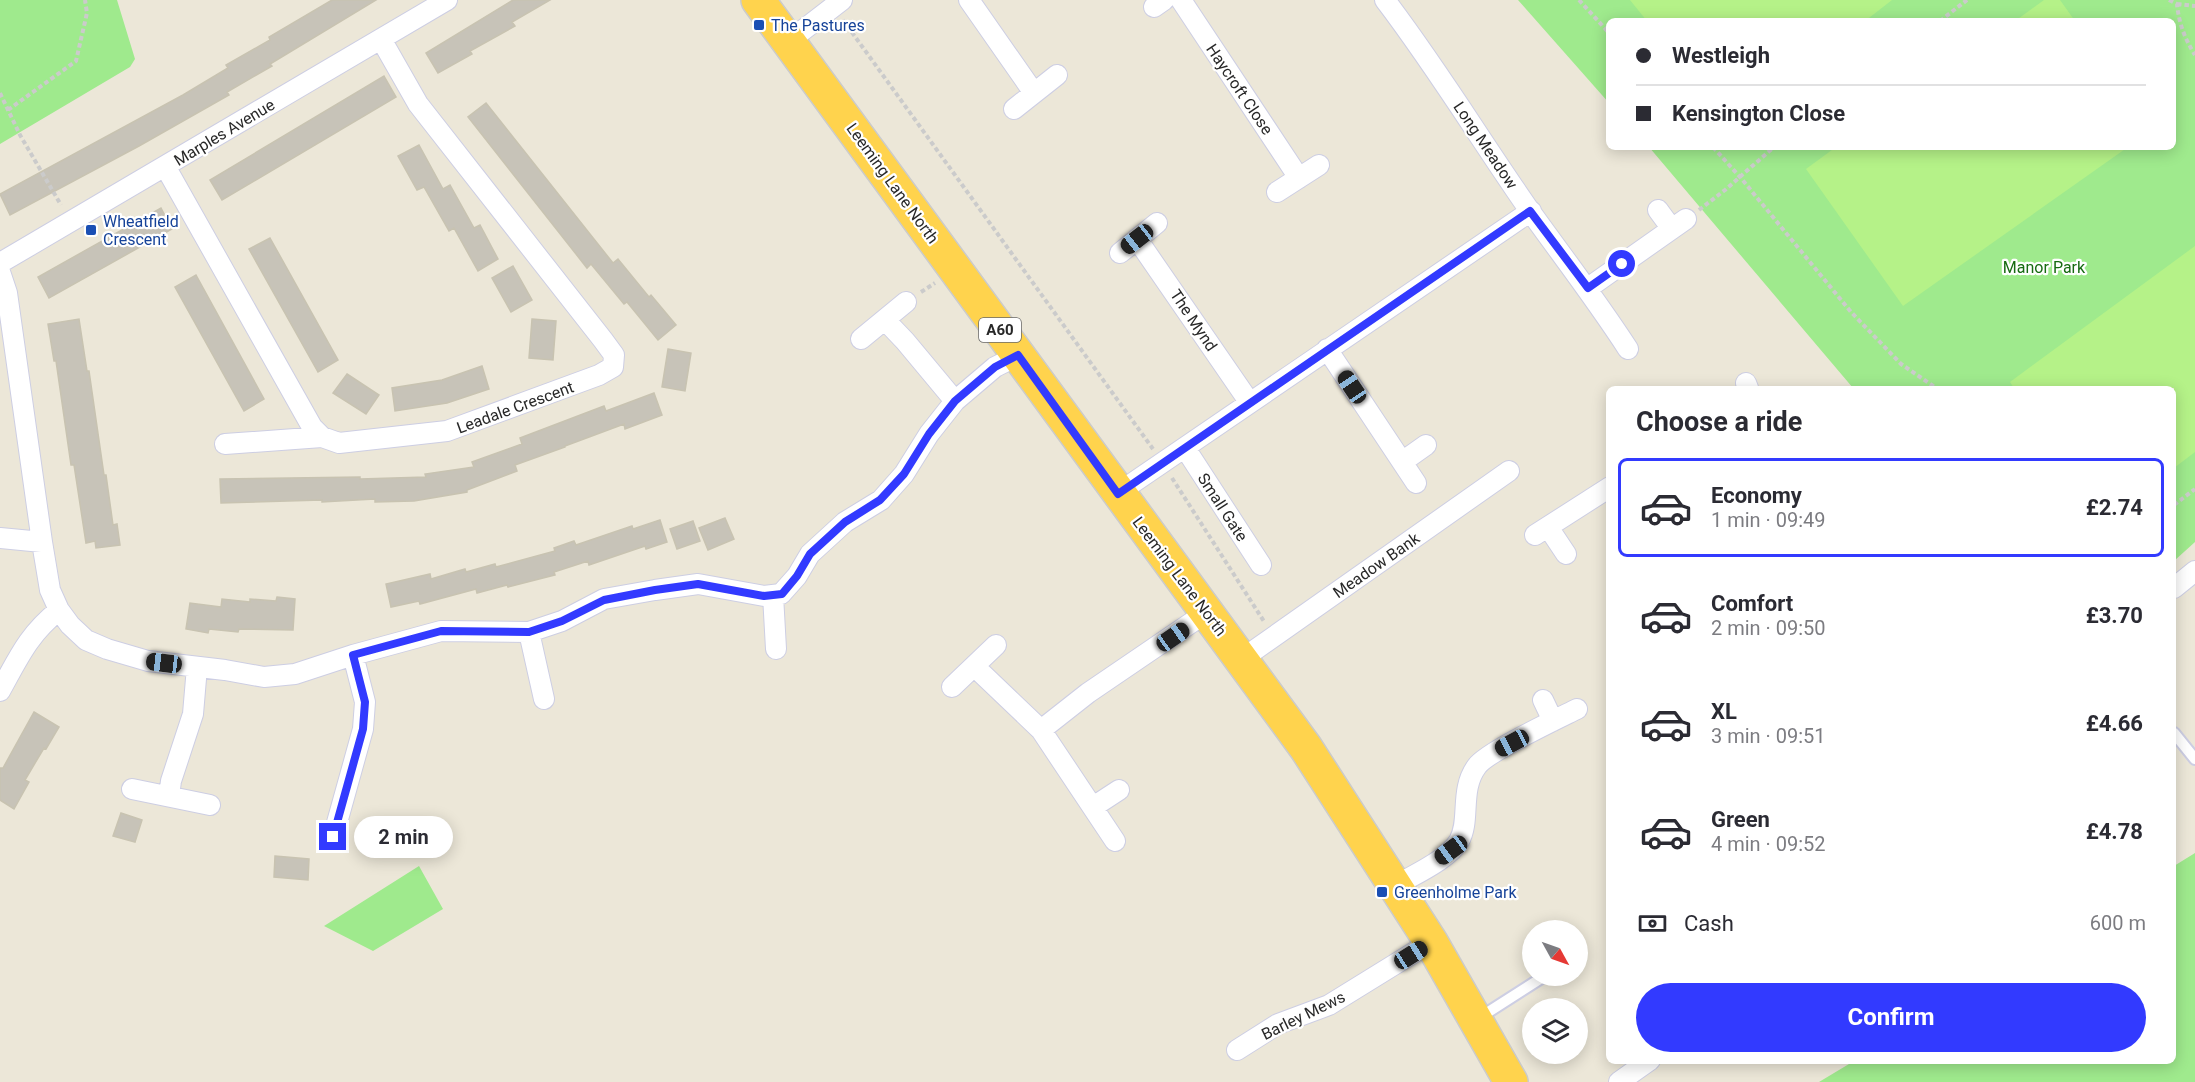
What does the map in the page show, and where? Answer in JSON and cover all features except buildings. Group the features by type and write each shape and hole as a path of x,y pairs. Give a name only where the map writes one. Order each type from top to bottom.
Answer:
{"highway":[{"name":"Leeming Lane North","path":"758,0 1306,748 1431,942 1511,1082"}],"street":[{"name":"Marples Avenue","path":"0,263 447,0"},
{"path":"969,0 1034,93"},
{"name":"Haycroft Close","path":"1181,0 1299,178"},
{"name":"Long Meadow","path":"1385,0 1414,38 1530,211 1588,288 1628,349"},
{"path":"789,41 838,3"},
{"name":"Leadale Crescent","path":"322,437 339,443 447,431 599,375 613,367 614,355 418,104 381,39"},
{"path":"1014,109 1057,75"},
{"path":"1277,192 1319,165"},
{"path":"165,166 312,427 322,437"},
{"path":"1588,288 1679,224 1658,210"},
{"path":"1118,494 1530,211"},
{"path":"1120,253 1157,223"},
{"name":"The Mynd","path":"1137,239 1250,403"},
{"path":"0,272 7,293 50,590 59,610 70,625 86,640 107,649 148,661 264,677 295,674 353,655 441,631 529,632 562,621 604,600 655,590 698,584 764,596 782,594 797,576 810,554 845,522 880,500 896,483 929,434 955,401 995,367 1018,355"},
{"path":"861,339 906,302"},
{"path":"885,320 955,401"},
{"path":"1327,349 1416,483"},
{"path":"225,444 322,437"},
{"path":"1402,462 1426,445"},
{"name":"Small Gate","path":"1185,448 1261,565"},
{"name":"Meadow Bank","path":"1242,659 1509,471"},
{"path":"1566,554 1541,531 1606,490"},
{"path":"0,537 42,542"},
{"path":"2176,586 2195,571"},
{"path":"773,595 776,649"},
{"path":"0,691 27,641 41,624 59,610"},
{"path":"1041,730 1088,693 1207,612"},
{"path":"529,632 544,699"},
{"path":"952,687 996,645"},
{"path":"333,837 363,729 365,702 353,655"},
{"path":"974,666 1041,730 1114,841"},
{"path":"169,796 171,781 193,714 197,667"},
{"path":"1543,700 1553,721"},
{"path":"1395,886 1437,860 1460,840 1467,785 1477,765 1492,754 1576,709"},
{"path":"132,789 210,805"},
{"path":"1093,807 1119,790"},
{"name":"Barley Mews","path":"1237,1050 1278,1024 1329,1005 1431,942"},
{"path":"1619,1082 1644,1064"}],"lane":[{"path":"2176,735 2195,759"},
{"path":"1476,1019 1528,986"}],"path":[{"path":"8,111 76,61 87,13 85,0"},
{"path":"1579,0 1606,30"},
{"path":"1944,18 1967,0"},
{"path":"2169,0 2177,4 2195,6"},
{"path":"838,3 1163,463 1274,636"},
{"path":"2177,4 2185,39 2195,55"},
{"path":"0,93 20,135 70,222"},
{"path":"1716,150 1851,312 1901,364 1933,386"},
{"path":"1679,224 1725,190 1771,150"},
{"path":"906,302 955,268"},
{"path":"2176,503 2195,489"}],"green space":[{"path":"0,0 117,0 135,59 130,67 0,144"},
{"name":"Manor Park","path":"1518,0 2195,0 2195,542 2176,559 2176,386 1851,386 1652,150 2176,150 2176,18 1606,18 1606,100"},
{"path":"1630,0 1892,0 1869,18 1645,18"},
{"path":"2044,0 2060,0 2073,18 2019,18"},
{"path":"1832,150 2124,150 1903,306 1806,169"},
{"path":"2195,246 2195,452 2176,466 2176,386 2013,386 2010,382"},
{"path":"2195,853 2195,1082 1819,1082 1849,1064 2176,1064 2176,865"},
{"path":"419,866 443,909 373,951 324,926"}],"place":[{"name":"The Pastures","path":"759,25"},
{"name":"Wheatfield Crescent","path":"91,230"},
{"name":"Greenholme Park","path":"1382,892"}],"route":[{"path":"333,837 363,729 365,702 353,655 441,631 529,632 562,621 604,600 655,590 698,584 764,596 782,594 797,576 810,554 845,522 880,500 904,474 929,434 955,401 995,367 1018,355 1118,494 1530,211 1588,288 1622,264"}]}
